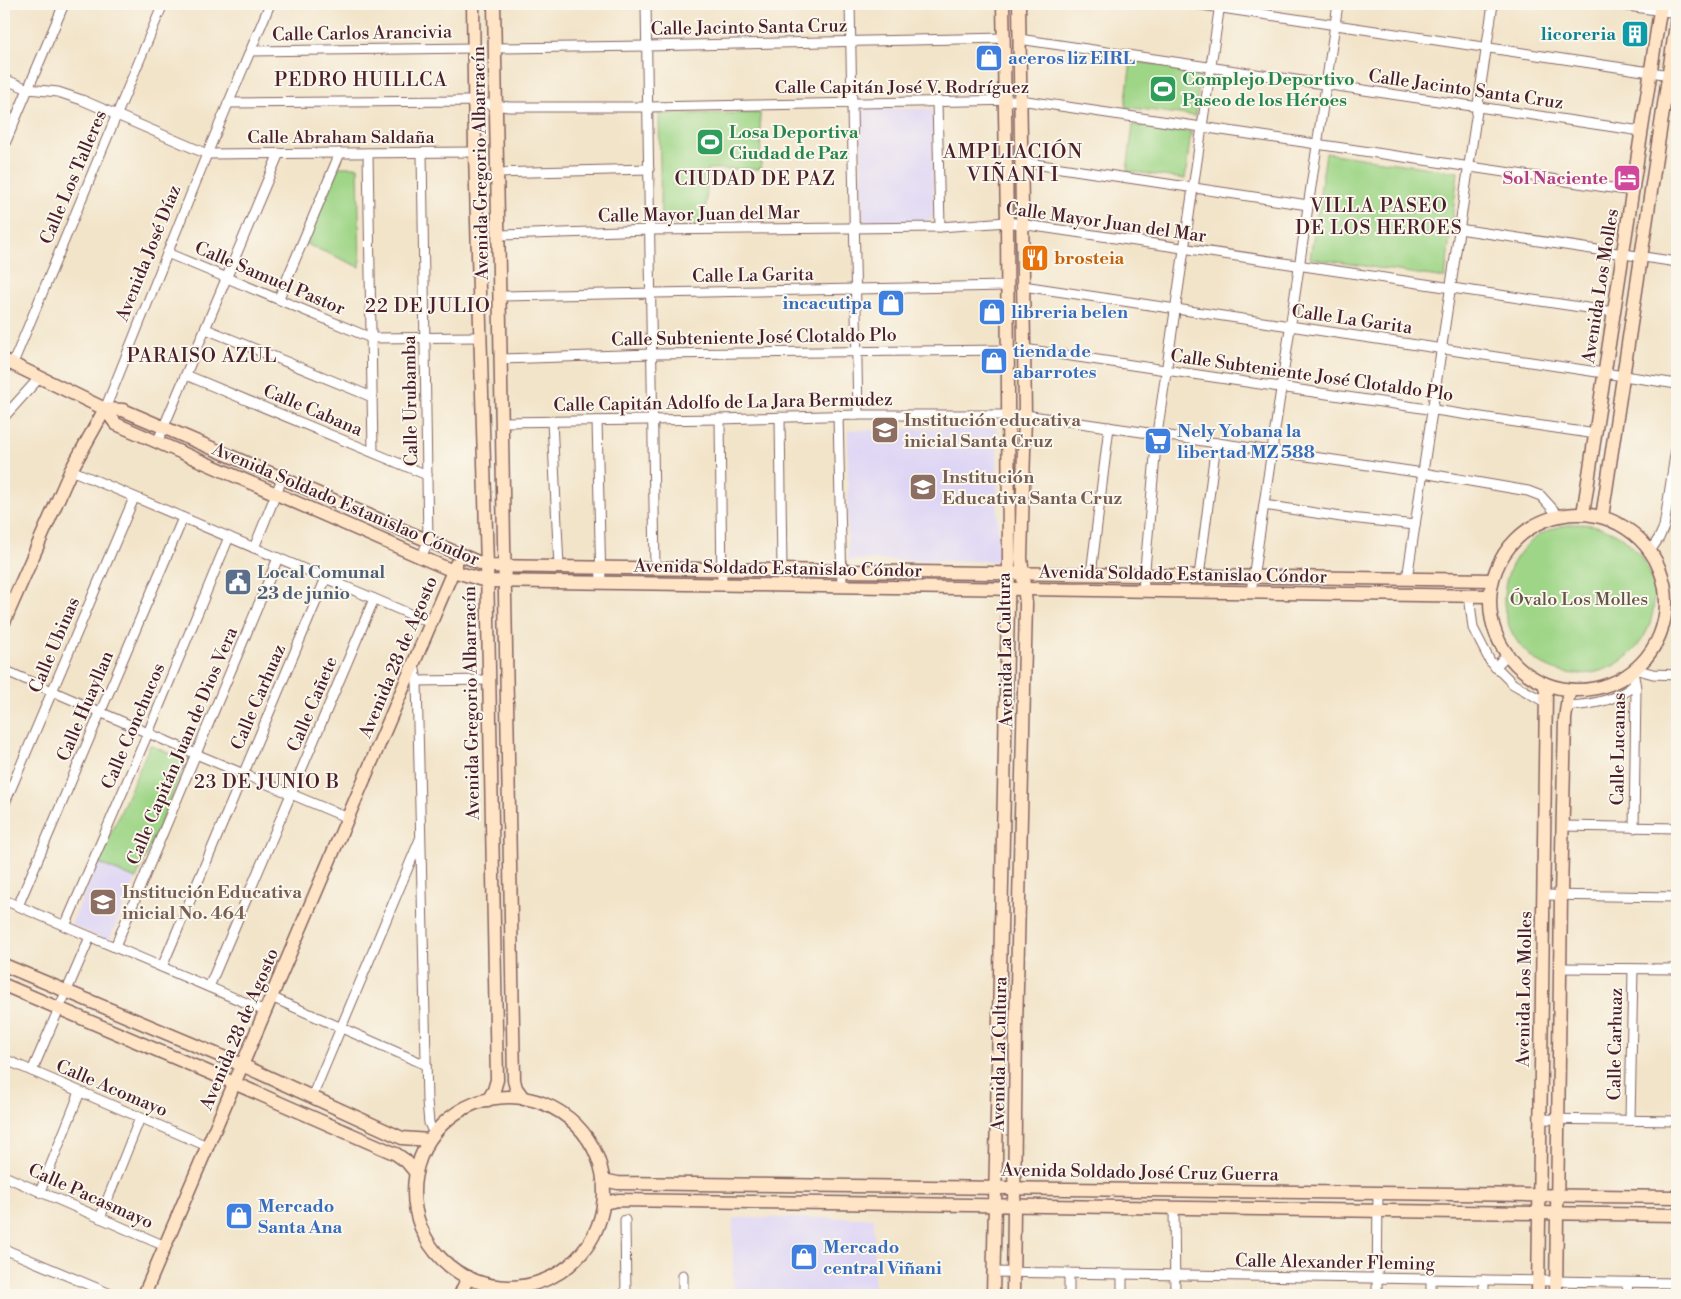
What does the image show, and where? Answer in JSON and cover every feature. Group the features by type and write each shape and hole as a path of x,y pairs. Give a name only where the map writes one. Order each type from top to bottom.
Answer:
{"street":[{"path":"4,146 64,4"},
{"name":"Calle Los Talleres","path":"8,362 163,4"},
{"name":"Avenida José Díaz","path":"4,620 71,470 105,410 207,154 270,4"},
{"name":"Avenida Gregorio Albarracín","path":"473,4 497,1080 488,1100"},
{"name":"Avenida Gregorio Albarracín","path":"494,4 514,1080 516,1088 524,1099"},
{"path":"646,4 655,568"},
{"path":"850,4 858,415"},
{"name":"Avenida La Cultura","path":"993,1295 1008,589 1006,100 1003,4"},
{"name":"Avenida La Cultura","path":"1013,1295 1026,614 1021,558 1025,415 1019,4"},
{"path":"1196,4 1673,75"},
{"path":"1251,592 1338,4"},
{"path":"1407,579 1493,4"},
{"path":"1614,4 1660,7 1677,13"},
{"path":"1143,591 1157,434 1203,127 1219,6"},
{"name":"Avenida Los Molles","path":"1584,514 1660,7"},
{"name":"Avenida Los Molles","path":"1602,517 1642,256 1673,75 1677,18"},
{"name":"Calle Jacinto Santa Cruz","path":"495,48 1004,38"},
{"name":"Calle Jacinto Santa Cruz","path":"1020,39 1641,131"},
{"name":"Calle Carlos Arancivia","path":"250,51 474,48"},
{"path":"4,79 28,90 58,92 116,114 207,154"},
{"name":"Calle Capitán José V. Rodríguez","path":"228,103 474,102 509,107 648,107 1020,100 1632,191"},
{"path":"937,101 940,227"},
{"name":"Calle Abraham Saldaña","path":"207,154 475,152"},
{"path":"279,298 340,153"},
{"path":"368,153 373,452"},
{"name":"Calle Urubamba","path":"421,557 428,542 422,153"},
{"path":"157,443 279,154"},
{"path":"1021,162 1308,205"},
{"path":"497,173 649,169"},
{"name":"Calle Mayor Juan del Mar","path":"499,235 650,230 940,227 1007,222 1614,312"},
{"path":"1459,229 1677,262"},
{"name":"Calle Samuel Pastor","path":"167,253 279,298 370,338 479,337"},
{"name":"Calle La Garita","path":"500,296 1007,286"},
{"name":"Calle La Garita","path":"1023,286 1677,384"},
{"path":"206,328 372,396"},
{"name":"Calle Subteniente José Clotaldo Plo","path":"1024,348 1596,434"},
{"name":"Calle Subteniente José Clotaldo Plo","path":"501,359 652,354 1007,350"},
{"name":"Avenida Soldado Estanislao Cóndor","path":"8,362 105,410 116,424 157,443 453,571 486,581 1489,596"},
{"name":"Calle Cabana","path":"186,375 427,475"},
{"path":"4,417 40,377"},
{"name":"Avenida Soldado Estanislao Cóndor","path":"105,410 123,410 486,566 1492,580"},
{"path":"838,415 842,587"},
{"name":"Calle Capitán Adolfo de La Jara Bermudez","path":"502,422 720,419 838,415 1025,415 1423,473 1528,491 1541,496 1560,516"},
{"path":"780,417 782,570"},
{"path":"720,419 722,585"},
{"path":"552,421 560,567"},
{"path":"596,421 601,583"},
{"path":"1090,574 1109,427"},
{"path":"1650,551 1659,538 1664,526 1677,442"},
{"path":"1199,576 1216,443"},
{"path":"71,470 432,623"},
{"path":"254,548 282,479"},
{"name":"Calle Ubinas","path":"4,805 134,498"},
{"path":"1264,505 1341,517 1415,525"},
{"path":"1567,706 1586,706 1629,690 1634,675 1657,641 1672,606 1671,587 1650,551 1632,532 1602,517 1584,514 1560,516 1536,524 1516,538 1501,558 1492,580 1489,596 1490,616 1496,637 1507,655 1524,672 1544,683 1571,690 1603,686 1634,675 1677,675"},
{"name":"Calle Huayllan","path":"18,906 183,518"},
{"name":"Calle Conchucos","path":"65,926 148,733 229,537"},
{"name":"Avenida 28 de Agosto","path":"144,1295 460,556"},
{"name":"Calle Capitán Juan de Dios Vera","path":"115,947 278,558"},
{"name":"Calle Carhuaz","path":"162,967 326,578"},
{"path":"1469,595 1473,628 1490,661 1513,684 1545,702"},
{"name":"Calle Cañete","path":"209,987 374,599"},
{"path":"1496,667 1507,655"},
{"path":"414,664 417,681 427,1101 432,1137"},
{"path":"4,670 348,818"},
{"name":"Calle Lucanas","path":"1634,675 1634,828"},
{"path":"417,681 488,680"},
{"name":"Avenida Los Molles","path":"1538,1295 1544,683"},
{"name":"Avenida Los Molles","path":"1556,1295 1561,896 1567,706 1571,690"},
{"path":"1563,826 1677,828"},
{"path":"312,1097 421,837"},
{"path":"1001,890 1020,890"},
{"path":"1543,895 1677,897"},
{"path":"4,900 265,1011"},
{"path":"32,1071 90,936"},
{"path":"4,966 242,1064 402,1138 432,1137"},
{"path":"1560,968 1677,969"},
{"name":"Calle Carhuaz","path":"1630,1120 1633,969"},
{"path":"4,985 396,1154 406,1161 416,1173"},
{"path":"271,997 426,1065"},
{"name":"Calle Acomayo","path":"4,1059 207,1146"},
{"path":"40,1192 80,1092"},
{"path":"524,1099 541,1103 558,1111 584,1134 594,1150 600,1166 604,1203 598,1224 589,1242 577,1258 562,1270 524,1290 510,1286 497,1290 458,1272 443,1260 431,1246 422,1229 416,1211 414,1192 416,1173 421,1156 432,1137 455,1114 488,1100 524,1099"},
{"path":"100,1218 140,1118"},
{"path":"1540,1119 1677,1121"},
{"name":"Calle Pacasmayo","path":"4,1176 165,1246"},
{"name":"Avenida Soldado José Cruz Guerra","path":"603,1180 618,1183 1677,1197"},
{"path":"1377,1295 1378,1193"},
{"name":"Avenida Soldado José Cruz Guerra","path":"604,1203 618,1200 1677,1215"},
{"path":"1174,1208 1175,1295"},
{"path":"625,1220 626,1295"},
{"path":"4,1249 113,1295"},
{"name":"Calle Alexander Fleming","path":"993,1272 1677,1283"},
{"path":"1069,1273 1069,1295"},
{"path":"1122,1274 1122,1295"},
{"path":"683,1275 683,1295"},
{"path":"460,1295 468,1277"},
{"path":"1431,1279 1431,1295"},
{"path":"1484,1280 1484,1295"},
{"path":"1628,1283 1628,1295"}],"shaded area":[{"path":"864,109 930,109 933,113 933,216 930,220 867,222 863,218 861,112"},
{"name":"Institución Educativa Santa Cruz","path":"997,428 998,561 848,560 848,430"},
{"name":"Institución Educativa inicial No. 464","path":"98,863 136,879 109,941 71,925"},
{"name":"Mercado central Viñani","path":"733,1218 874,1218 874,1295 733,1295"}],"green space":[{"name":"Complejo Deportivo Paseo de los Héroes","path":"1131,61 1201,70 1195,116 1125,107"},
{"name":"Losa Deportiva Ciudad de Paz","path":"760,113 761,169 708,169 705,224 661,224 659,114"},
{"path":"1133,125 1191,132 1185,179 1127,171"},
{"path":"1326,153 1458,172 1445,278 1310,258"},
{"path":"339,167 358,167 360,267 306,244"},
{"name":"Óvalo Los Molles","path":"1579,524 1594,525 1608,529 1621,536 1632,546 1642,557 1649,570 1653,584 1653,614 1649,628 1642,641 1632,652 1621,662 1608,669 1594,673 1579,674 1564,673 1550,669 1537,662 1526,652 1516,641 1509,628 1505,614 1504,599 1505,584 1509,570 1516,557 1526,546 1537,536 1550,529 1564,525"},
{"path":"150,745 187,761 136,879 98,863"}],"place":[{"name":"licoreria","path":"1635,34"},
{"name":"aceros liz EIRL","path":"989,58"},
{"name":"Complejo Deportivo Paseo de los Héroes","path":"1163,89"},
{"name":"Losa Deportiva Ciudad de Paz","path":"710,142"},
{"name":"Sol Naciente","path":"1627,178"},
{"name":"brosteia","path":"1035,258"},
{"name":"incacutipa","path":"891,303"},
{"name":"libreria belen","path":"992,312"},
{"name":"tienda de abarrotes","path":"994,361"},
{"name":"Institución educativa inicial Santa Cruz","path":"885,430"},
{"name":"Nely Yobana la libertad MZ 588","path":"1158,441"},
{"name":"Institución Educativa Santa Cruz","path":"923,487"},
{"name":"Local Comunal 23 de junio","path":"238,582"},
{"name":"Institución Educativa inicial No. 464","path":"103,902"},
{"name":"Mercado Santa Ana","path":"239,1216"},
{"name":"Mercado central Viñani","path":"804,1257"}],"district":[{"name":"PEDRO HUILLCA","path":"361,79"},
{"name":"AMPLIACIÓN VIÑANI I","path":"1013,162"},
{"name":"CIUDAD DE PAZ","path":"755,178"},
{"name":"VILLA PASEO DE LOS HEROES","path":"1379,216"},
{"name":"22 DE JULIO","path":"428,305"},
{"name":"PARAISO AZUL","path":"202,355"},
{"name":"23 DE JUNIO B","path":"267,781"}]}
